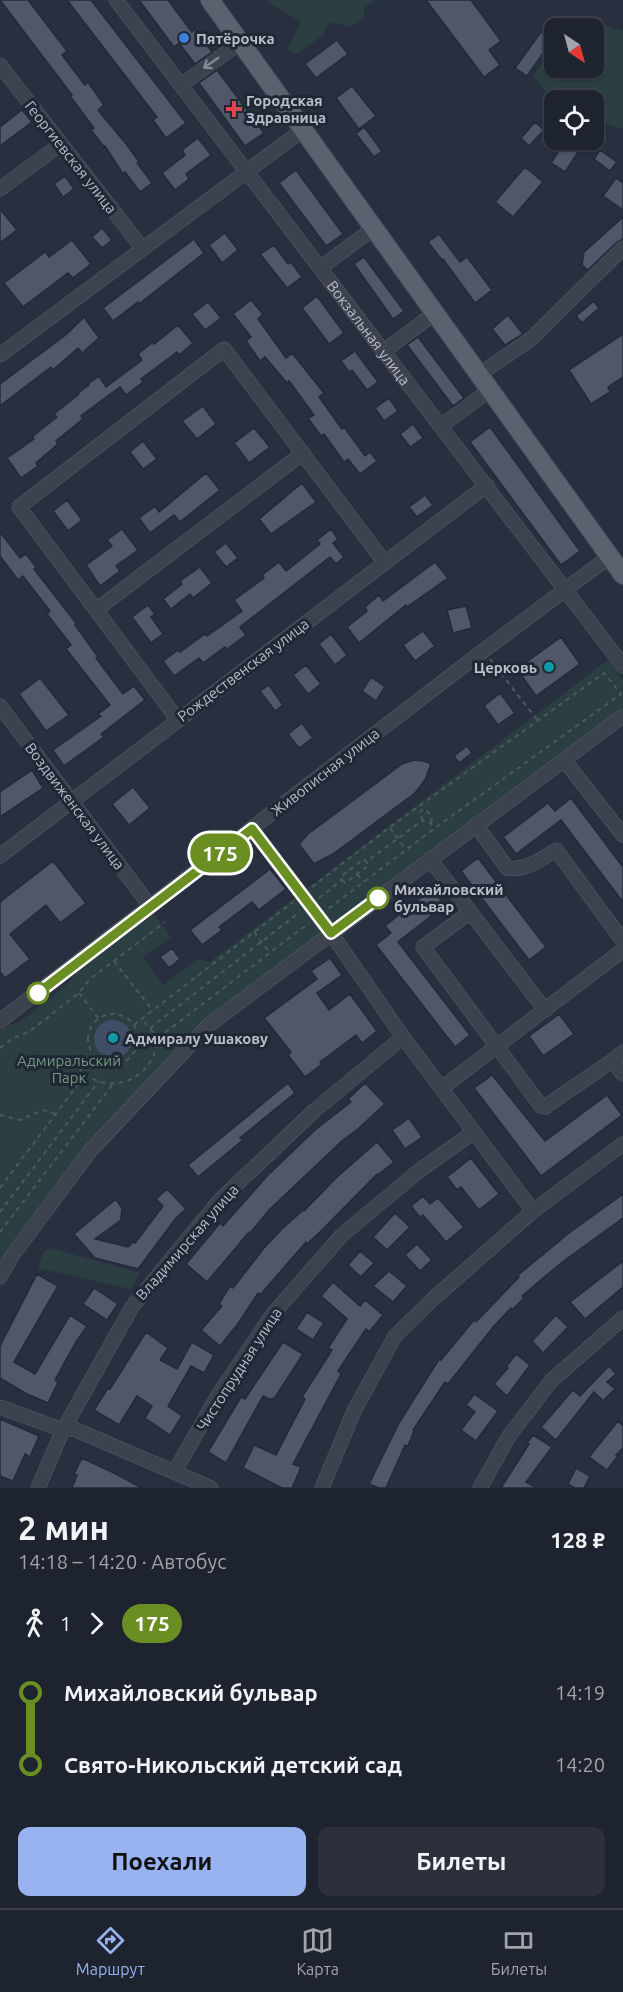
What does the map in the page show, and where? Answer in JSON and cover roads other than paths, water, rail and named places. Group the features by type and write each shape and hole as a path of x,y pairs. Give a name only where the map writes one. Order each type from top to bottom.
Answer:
{"main road":[{"path":"211,1 623,575"}],"street":[{"name":"Вокзальная улица","path":"116,0 623,666"},
{"path":"181,85 241,42"},
{"name":"Георгиевская улица","path":"0,65 143,249"},
{"path":"0,355 304,129"},
{"path":"0,189 61,144"},
{"path":"320,268 374,228"},
{"path":"478,375 531,339 623,248"},
{"path":"384,351 435,313"},
{"path":"178,720 19,507 224,349 385,562"},
{"path":"441,426 490,390"},
{"path":"96,610 303,453"},
{"name":"Рождественская улица","path":"0,856 487,485"},
{"name":"Живописная улица","path":"0,1022 609,557"},
{"name":"Воздвиженская улица","path":"0,706 150,906"},
{"path":"0,1277 12,1256 91,1150 209,1025 623,716"},
{"path":"564,760 623,836"},
{"path":"476,825 507,868 518,870 556,850 623,941"},
{"path":"252,829 331,933 403,1037 533,1211"},
{"path":"430,859 544,1010"},
{"path":"470,912 423,947 541,1106 546,1107 618,1056 623,1074"},
{"path":"442,1088 623,950"},
{"name":"Владимирская улица","path":"38,1488 63,1430 132,1307 219,1201 314,1111 403,1037"},
{"name":"Чистопрудная улица","path":"179,1478 217,1397 280,1306 342,1235 420,1170 474,1132"},
{"path":"322,1488 354,1411 395,1336 433,1299 533,1211 623,1144"},
{"path":"480,1488 509,1436 550,1381 623,1318"},
{"path":"0,1407 63,1430 74,1429 179,1478 211,1488"}],"water":[{"path":"113,1020 127,1025 132,1039 127,1053 113,1058 99,1053 94,1039 99,1025"}],"place":[{"name":"Пятёрочка","path":"184,38"},
{"name":"Городская Здравница","path":"234,109"},
{"name":"Церковь","path":"549,667"},
{"name":"Михайловский бульвар","path":"378,898"},
{"name":"Адмиралу Ушакову","path":"113,1038"}],"park label":[{"name":"Адмиральский Парк","path":"69,1068"}]}
